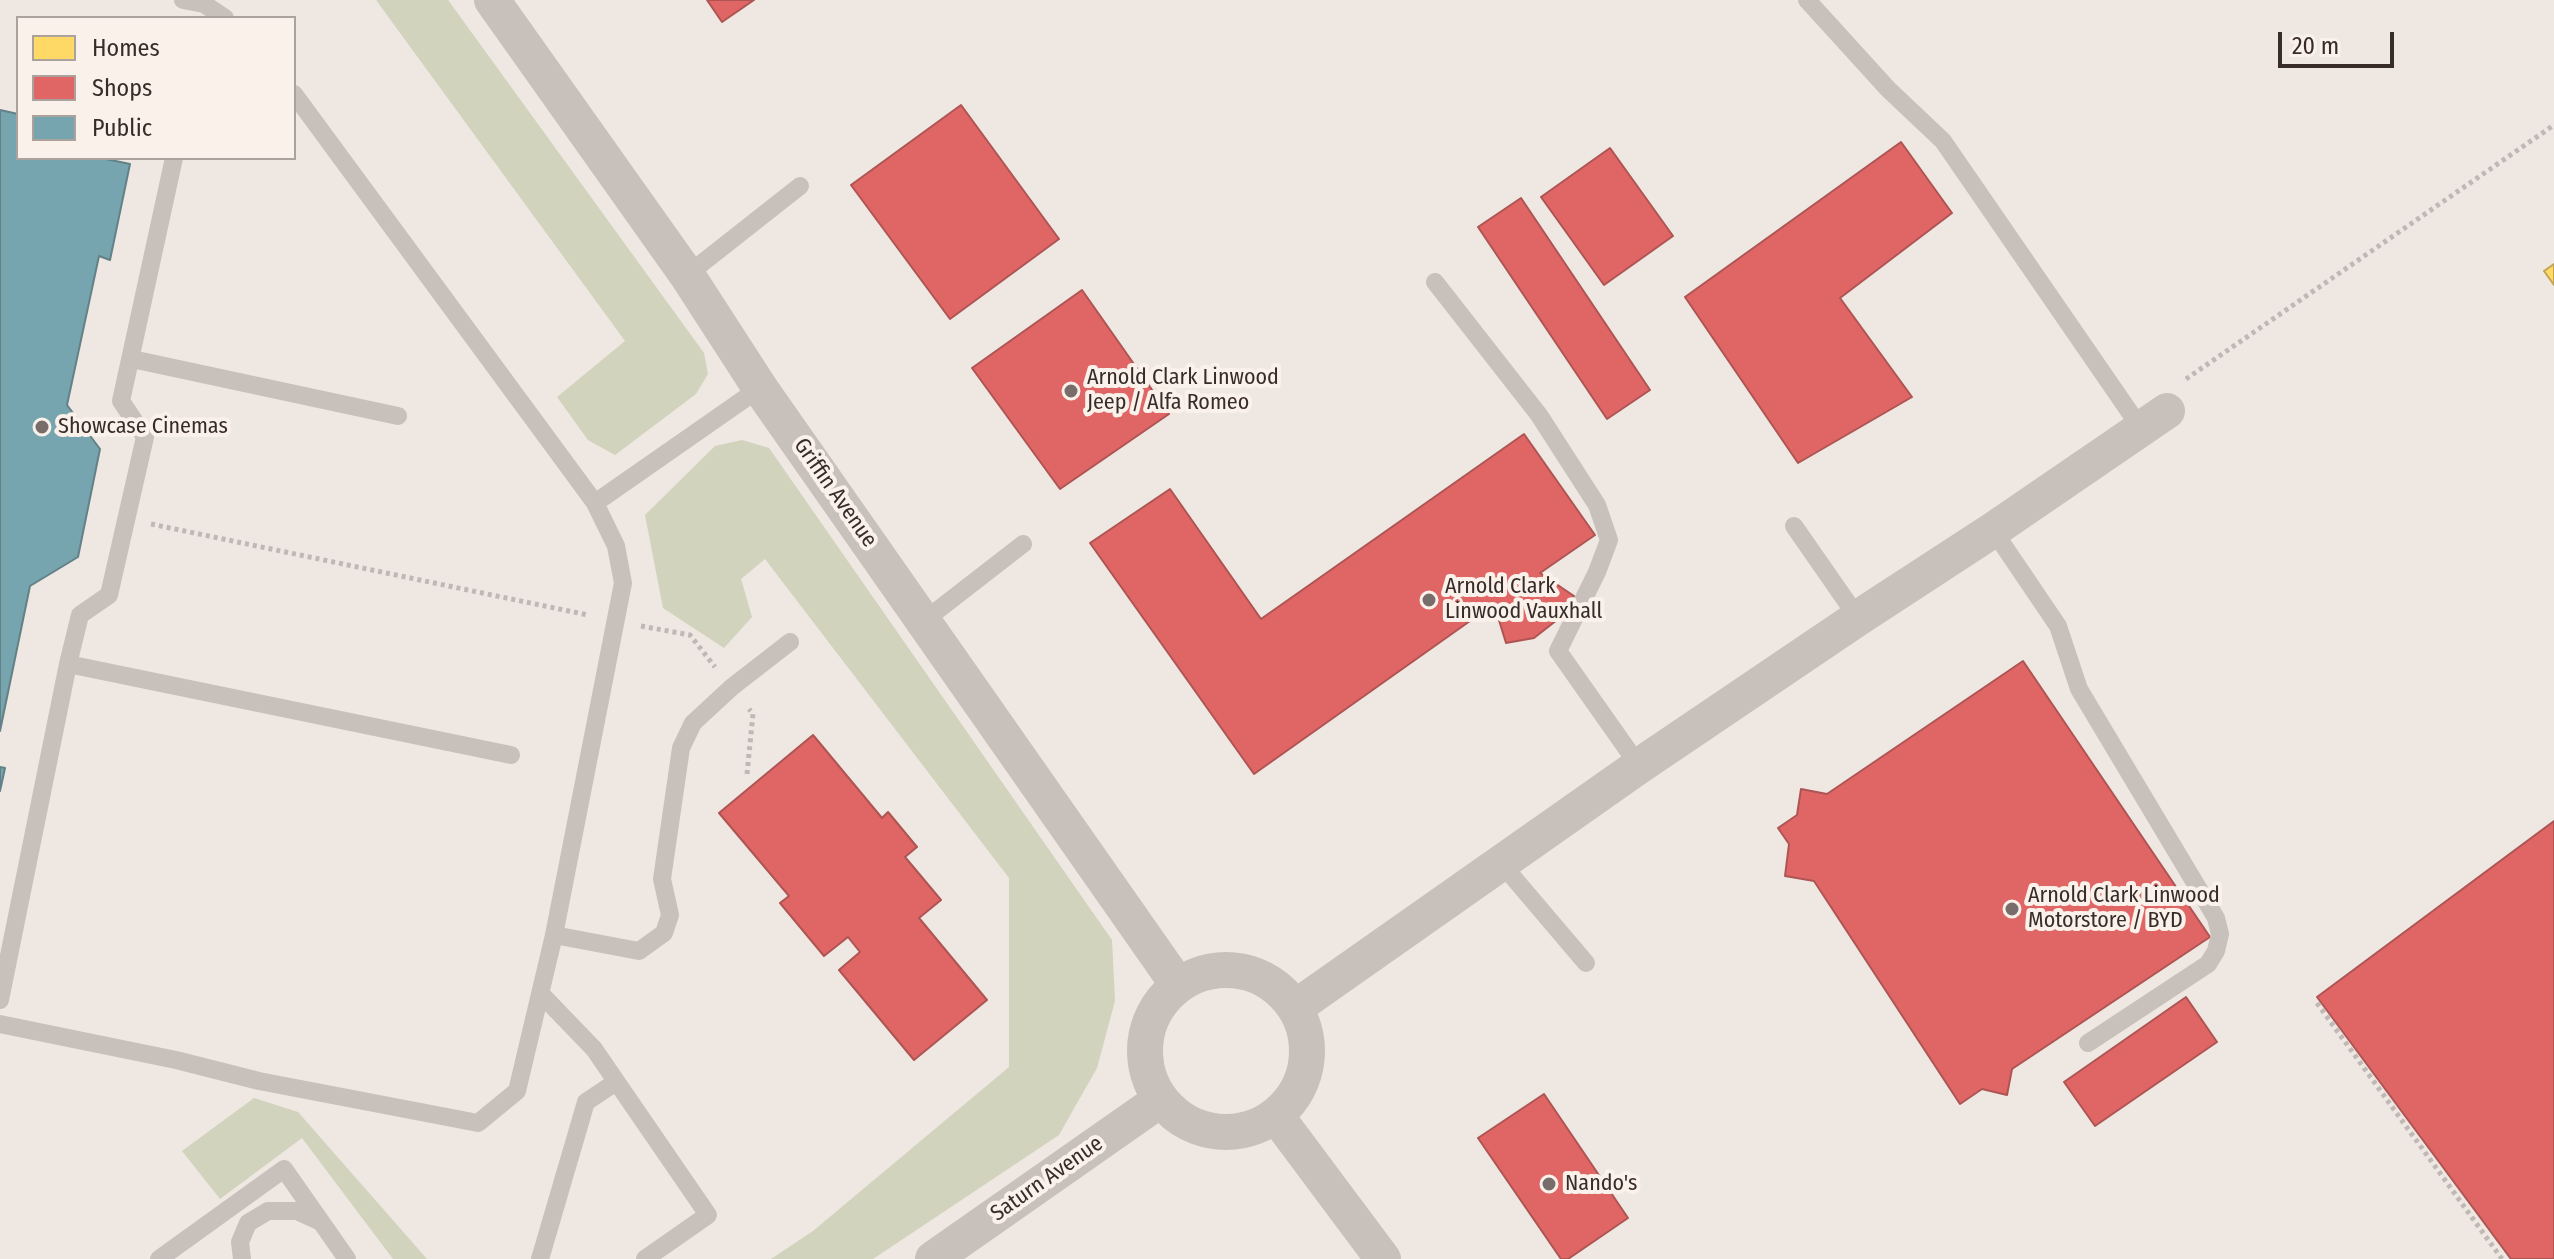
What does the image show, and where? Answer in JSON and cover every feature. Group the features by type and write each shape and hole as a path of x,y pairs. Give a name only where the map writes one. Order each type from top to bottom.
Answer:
{"street":[{"name":"Griffin Avenue","path":"492,0 687,275 760,388 1178,985"},
{"path":"1296,1007 1639,766 2154,420"},
{"path":"1238,971 1272,983 1296,1007 1305,1032 1307,1061 1298,1088 1277,1117 1257,1128 1235,1132 1207,1130 1181,1119 1160,1100 1152,1087 1144,1059 1147,1031 1158,1005 1178,985 1210,972 1238,971"},
{"name":"Saturn Avenue","path":"933,1259 1160,1100"},
{"path":"1277,1117 1383,1259"}],"lane":[{"path":"183,0 204,4 216,16"},
{"path":"1807,0 1888,89 1943,141 2154,420"},
{"path":"0,1024 176,1060 259,1081 478,1123 517,1091 554,935 623,583 616,546 595,503 296,97"},
{"path":"0,1000 80,615 109,595 145,437 121,401 174,160"},
{"path":"687,275 800,186"},
{"path":"1435,282 1539,415 1597,505 1609,540 1597,572 1558,651 1639,766"},
{"path":"132,359 398,416"},
{"path":"595,503 760,388"},
{"path":"1794,526 1858,618"},
{"path":"1993,530 2058,626 2079,689 2216,918 2220,934 2216,951 2208,964 2088,1043"},
{"path":"925,620 1023,544"},
{"path":"554,935 639,951 664,933 670,915 662,879 681,748 693,723 732,687 790,642"},
{"path":"68,664 511,755"},
{"path":"1501,863 1586,963"},
{"path":"540,993 594,1049 708,1215 645,1259"},
{"path":"540,1259 586,1102 616,1082"},
{"path":"159,1259 284,1169 347,1259"},
{"path":"242,1259 240,1242 248,1223 268,1211 297,1211 321,1222"}],"path":[{"path":"2154,420 2180,383 2554,125"},
{"path":"126,519 690,635 753,714 747,774"},
{"path":"2317,1003 2502,1259"}],"green space":[{"path":"376,0 448,0 704,353 708,374 696,394 615,455 588,440 557,397 625,341"},
{"path":"742,440 769,448 1112,940 1115,1001 1097,1068 1059,1135 873,1259 771,1259 813,1231 1009,1067 1009,878 765,559 741,579 752,617 724,648 663,608 645,515 715,446"},
{"path":"254,1098 298,1112 427,1259 393,1259 302,1138 220,1199 182,1151"}],"building: Homes":[{"path":"2554,264 2554,285 2544,271"}],"building: Shops":[{"path":"707,0 754,0 722,22"},
{"path":"961,105 1059,239 950,319 851,185"},
{"path":"1901,142 1952,213 1840,298 1912,397 1798,463 1685,297"},
{"path":"1610,148 1673,236 1604,285 1541,197"},
{"path":"1521,198 1650,390 1607,419 1478,227"},
{"name":"Arnold Clark Linwood Jeep / Alfa Romeo","path":"1082,290 1169,414 1060,489 972,368"},
{"name":"Arnold Clark Linwood Vauxhall","path":"1524,434 1595,535 1540,573 1574,596 1557,620 1534,638 1506,643 1494,604 1254,774 1090,543 1170,489 1261,619"},
{"name":"Arnold Clark Linwood Motorstore / BYD","path":"2023,661 2210,937 2012,1069 2007,1095 1982,1089 1960,1104 1814,881 1785,876 1789,844 1778,828 1797,815 1801,789 1827,794"},
{"path":"813,735 882,818 888,812 917,847 905,857 941,900 919,918 987,1000 914,1060 839,970 860,952 848,937 824,956 780,903 789,896 719,813"},
{"path":"2554,821 2554,1259 2511,1259 2317,997"},
{"path":"2186,997 2217,1042 2095,1126 2064,1082"},
{"path":"1544,1094 1628,1218 1568,1259 1561,1259 1478,1138"}],"building: Public":[{"name":"Showcase Cinemas","path":"0,110 16,114 16,160 111,160 130,164 110,260 99,256 67,405 100,449 78,557 30,586 0,731"},
{"path":"0,767 5,768 0,791"}],"place":[{"name":"Arnold Clark Linwood Jeep / Alfa Romeo","path":"1071,391"},
{"name":"Showcase Cinemas","path":"42,427"},
{"name":"Arnold Clark Linwood Vauxhall","path":"1429,600"},
{"name":"Arnold Clark Linwood Motorstore / BYD","path":"2012,909"},
{"name":"Nando's","path":"1549,1184"}]}
